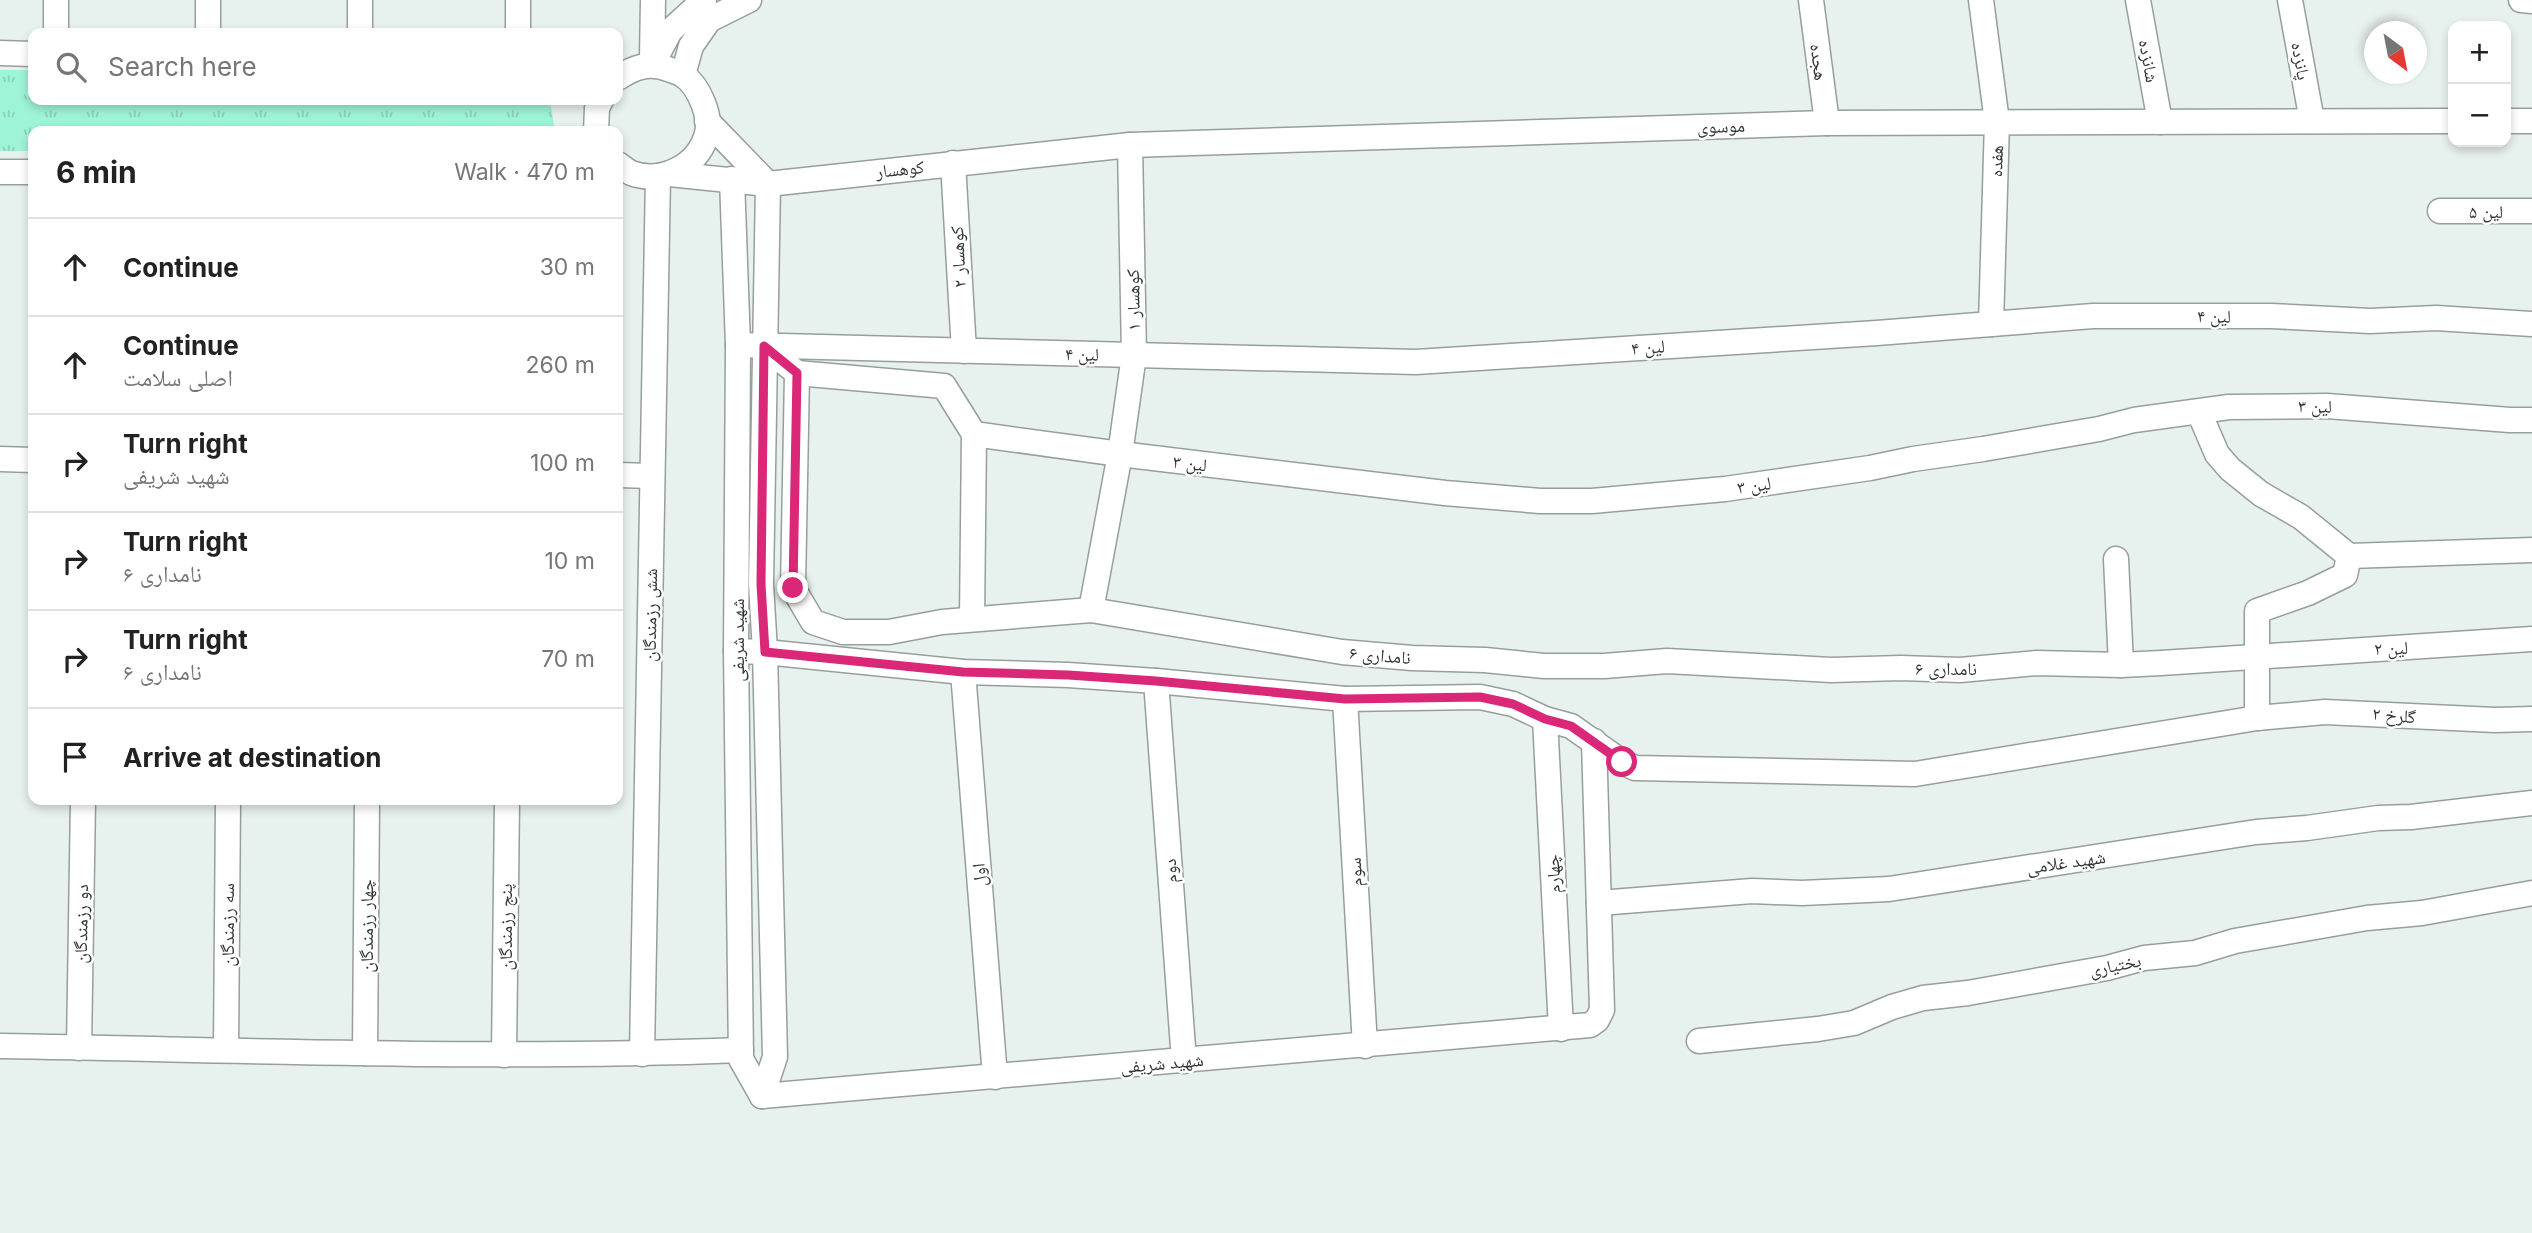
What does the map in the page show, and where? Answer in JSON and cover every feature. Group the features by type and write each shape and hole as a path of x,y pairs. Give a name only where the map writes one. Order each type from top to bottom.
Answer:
{"street":[{"path":"55,28 56,0"},
{"path":"208,0 208,28"},
{"path":"360,0 360,28"},
{"path":"518,0 518,28"},
{"path":"630,69 653,0"},
{"path":"630,69 704,0"},
{"path":"683,75 691,46 709,20 749,0"},
{"name":"هجده","path":"1811,0 1827,123"},
{"name":"هفده","path":"1981,0 1997,122 1991,324"},
{"name":"شانزده","path":"2138,0 2160,122"},
{"name":"پانزده","path":"2290,0 2312,121"},
{"path":"2521,0 2532,1"},
{"path":"0,54 28,54"},
{"path":"630,69 683,75 701,95 707,121 707,136 697,154 682,167 663,175"},
{"path":"588,126 589,105"},
{"path":"596,126 598,105"},
{"path":"707,121 768,184"},
{"name":"موسوی","path":"1130,145 1827,123 2448,121"},
{"path":"2511,121 2532,121"},
{"name":"کوهسار","path":"623,170 768,184 1130,145"},
{"name":"کوهسار ۱","path":"1090,610 1120,454 1134,355 1130,145"},
{"name":"کوهسار ۲","path":"953,163 964,351"},
{"path":"0,172 28,172"},
{"name":"شش رزمندگان","path":"642,1054 652,476 663,175"},
{"name":"شهید شریفی","path":"732,179 738,345 737,651 741,1059 762,1096"},
{"name":"شهید شریفی","path":"762,1096 775,1057 761,584 768,184"},
{"name":"لین ۵","path":"2440,211 2532,211"},
{"name":"لین ۴","path":"738,345 1416,362 1877,333 2070,317 2301,317 2370,321 2436,318 2532,324"},
{"path":"764,346 797,373 944,386 974,435 972,619"},
{"name":"نامداری ۶","path":"797,373 793,588 813,622 844,632 889,632 942,622 1090,610 1342,652 1544,666 1604,666 1667,661 1818,670 1960,670 2036,663 2121,665 2254,658"},
{"name":"لین ۳","path":"974,435 1491,498 1592,501 1725,489 1870,468 2050,438 2134,420 2229,407 2327,406 2532,420"},
{"path":"2199,412 2217,454 2230,469 2261,494 2301,517 2349,556 2532,550"},
{"path":"0,459 28,460"},
{"path":"623,475 652,476"},
{"path":"2257,718 2254,658 2258,611 2332,583 2345,575 2349,556"},
{"path":"2116,559 2121,665"},
{"name":"لین ۲","path":"2254,658 2290,653 2532,639"},
{"name":"گلرخ ۲","path":"737,651 963,672 1156,681 1345,699 1480,697 1513,704 1545,719 1571,726 1622,762 1635,768 1915,774 2257,718 2325,712 2495,720 2532,719"},
{"name":"اول","path":"963,672 995,1077"},
{"name":"دوم","path":"1156,681 1184,1061"},
{"name":"سوم","path":"1345,699 1365,1046"},
{"name":"چهارم","path":"1545,719 1562,1029"},
{"name":"شهید شریفی","path":"762,1096 1590,1026 1602,1010 1594,741"},
{"name":"شهید غلامی","path":"1599,903 1752,891 1802,893 1889,889 2256,832 2532,803"},
{"name":"دو رزمندگان","path":"79,1048 83,805"},
{"name":"سه رزمندگان","path":"226,1050 228,805"},
{"name":"چهار رزمندگان","path":"365,1053 367,805"},
{"name":"پنج رزمندگان","path":"504,1055 507,805"},
{"name":"بختیاری","path":"1699,1041 1854,1023 1923,998 2107,968 2144,958 2195,953 2235,941 2367,918 2422,913 2532,893"},
{"path":"0,1046 504,1055 741,1050"}],"green space":[{"path":"0,70 28,70 28,105 551,105 554,126 28,126 28,151 0,151"}],"route":[{"path":"793,588 797,373 764,346 761,584 765,652 963,672 1156,681 1345,699 1480,697 1513,704 1545,719 1571,726 1622,762"}]}
